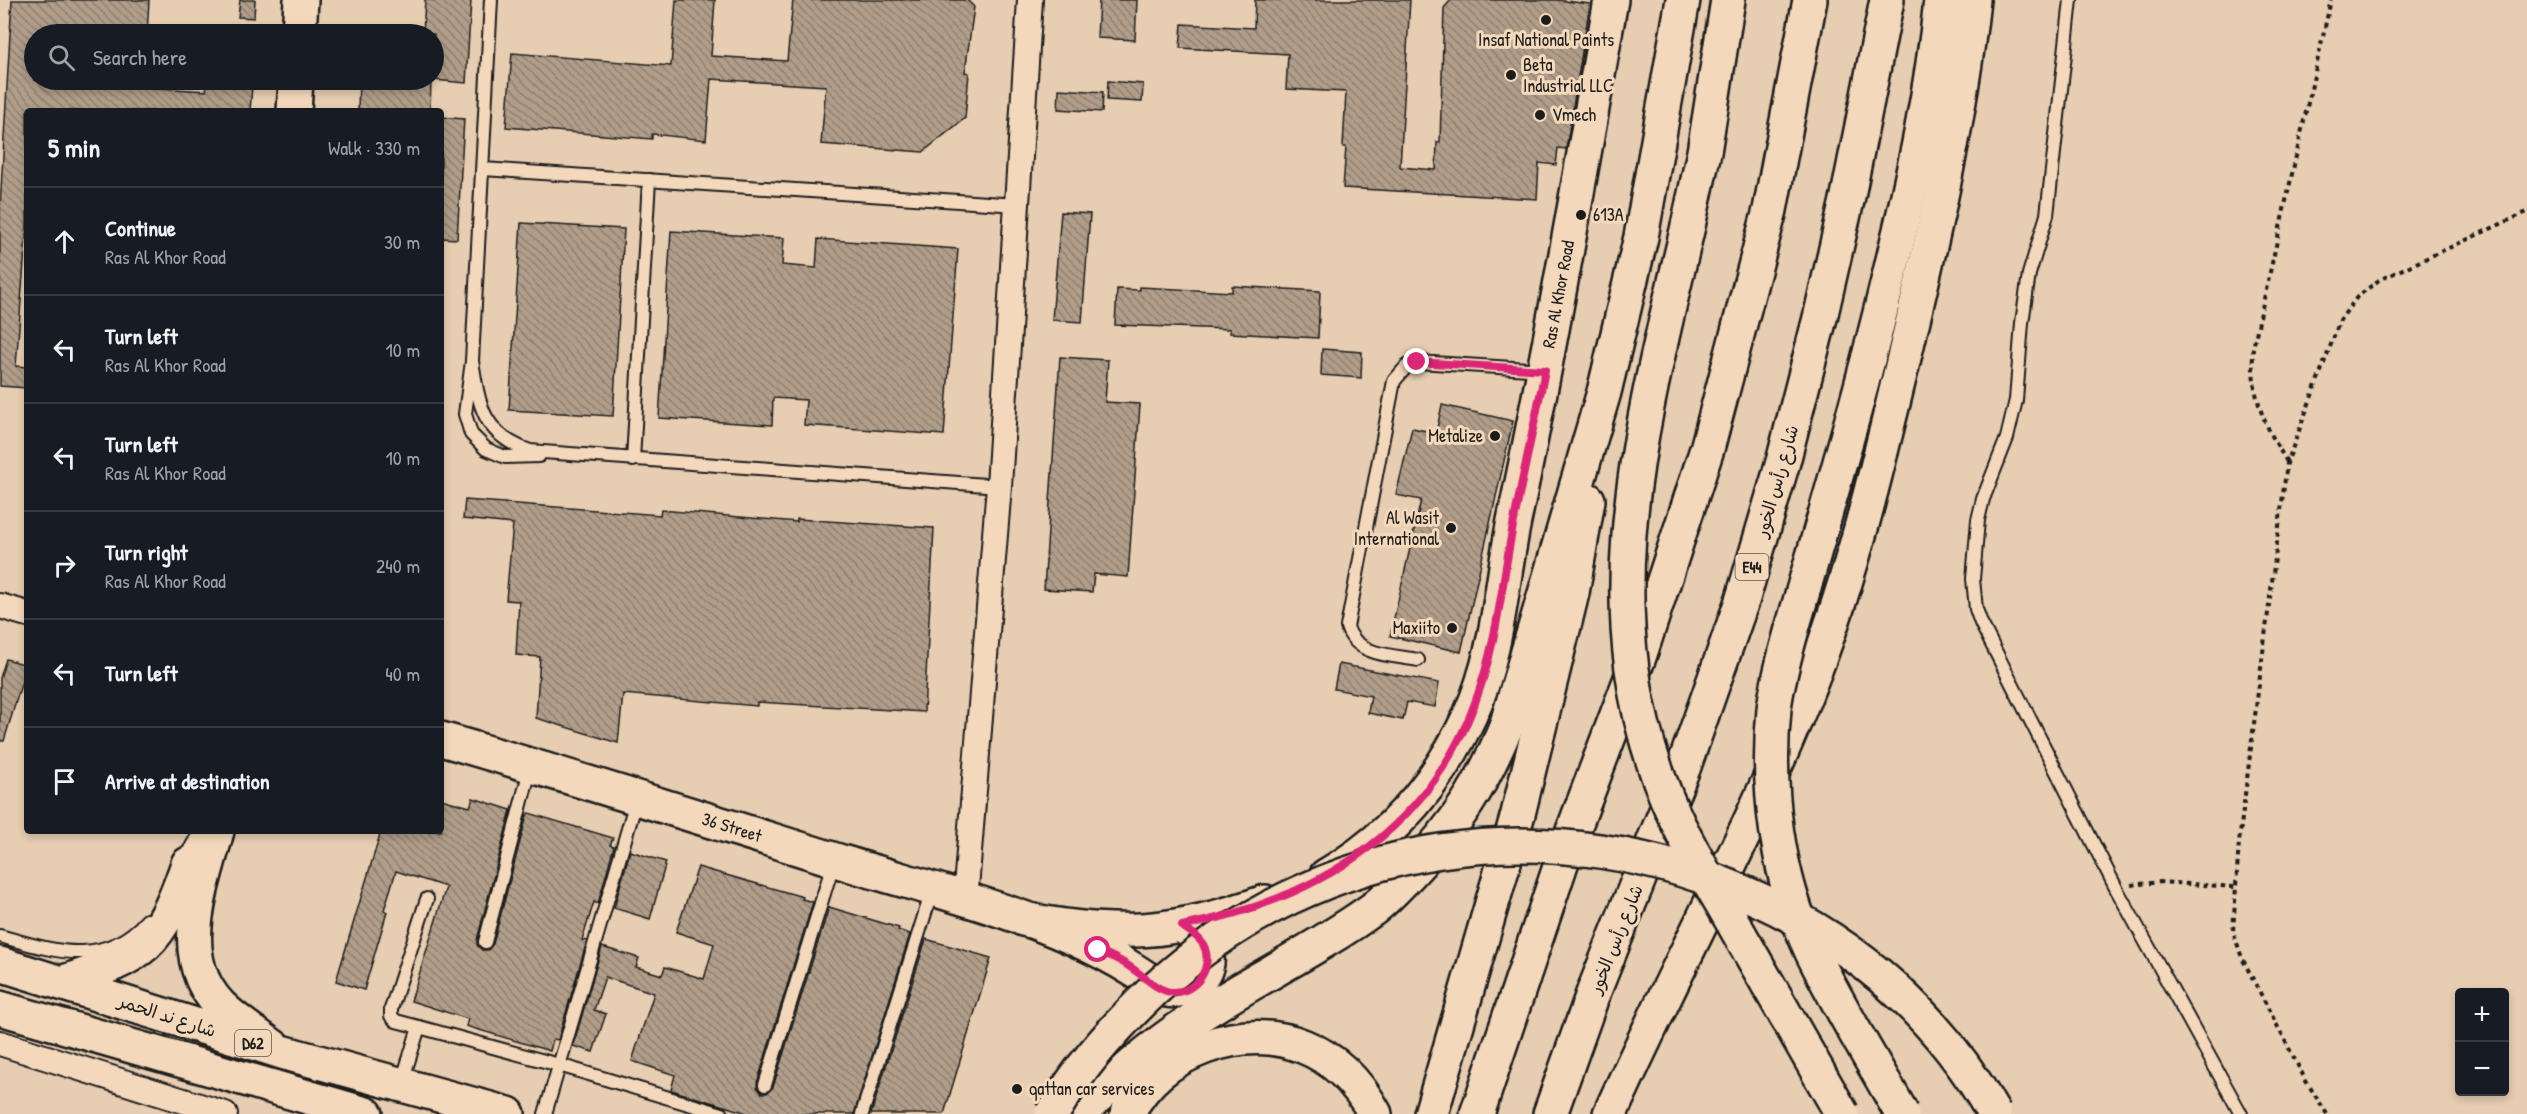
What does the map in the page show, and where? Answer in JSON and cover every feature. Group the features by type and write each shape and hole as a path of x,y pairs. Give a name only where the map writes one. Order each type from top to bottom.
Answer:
{"main road":[{"path":"300,24 301,0"},
{"name":"Ras Al Khor Road","path":"1023,919 1095,931 1123,932 1214,920 1268,902 1341,868 1383,838 1423,793 1440,769 1471,713 1491,652 1513,526 1545,370 1611,0"},
{"path":"1078,1114 1144,1055 1182,1026 1320,944 1375,907 1426,857 1465,808 1490,766 1506,727 1604,392 1645,214 1683,0"},
{"path":"1728,0 1704,152 1640,438 1627,550 1627,606 1632,672 1646,736 1667,798 1695,857 1842,1114"},
{"path":"1477,1114 1561,863 1646,636 1707,449 1770,210 1810,0"},
{"name":"شارع رأس الخور","path":"1550,1114 1594,992 1684,766 1743,598 1784,462 1821,314 1848,196 1887,0"},
{"path":"1902,1114 1826,980 1806,937 1787,882 1774,813 1772,742 1776,698 1792,629 1866,373 1906,207 1923,126 1941,0"},
{"path":"1610,1114 1783,749 1837,608 1874,482 1934,234 1955,129 1973,0"},
{"path":"294,108 295,90"},
{"path":"1431,1114 1518,814 1557,656 1582,545 1604,392"},
{"name":"36 Street","path":"444,741 532,765 1023,919"},
{"path":"64,982 115,965 148,944 171,912 205,834"},
{"path":"205,834 193,927 194,950 200,973 211,994 226,1012 282,1052"},
{"path":"1052,1114 1094,1054 1140,1004 1200,951 1268,908 1325,882 1390,861 1462,848 1536,844 1610,851 1690,871 1766,903 1818,931 1858,957 1912,1004 1953,1051 1994,1114"},
{"path":"1023,919 1105,953 1169,992 1187,990 1201,978 1207,961 1203,943 1182,926"},
{"name":"شارع ند الحمر","path":"0,964 64,982 282,1052 508,1114"},
{"name":"شارع ند الحمر","path":"0,1008 366,1114"},
{"path":"1127,1114 1155,1074 1172,1062 1190,1052 1227,1040 1258,1036 1302,1046 1332,1062 1356,1084 1375,1114"}],"street":[{"path":"965,900 999,486 1030,0"},
{"path":"0,606 24,613"},
{"path":"0,1043 225,1114"}],"lane":[{"path":"491,0 472,361 465,414 471,434 486,449 505,458 556,454"},
{"path":"2071,0 2048,215 2029,274 2020,336 2019,381 2012,419 1978,520 1973,565 1973,594 1981,622 2117,890 2241,1114"},
{"path":"483,169 1017,205"},
{"path":"633,460 649,180"},
{"path":"472,361 480,406 488,422 499,435 513,445 530,451 999,486"},
{"path":"1418,660 1369,651 1358,646 1351,638 1347,627 1394,381 1407,366 1417,362 1545,370"},
{"path":"485,942 532,765"},
{"path":"545,1114 637,798"},
{"path":"0,936 51,950 72,953 93,951 119,942 131,935 156,907 204,834"},
{"path":"765,1085 834,860"},
{"path":"862,1114 932,890"},
{"path":"428,899 391,1016 396,1021 559,1065 722,1114"},
{"path":"400,1086 419,1027"}],"path":[{"path":"2287,463 2267,430 2261,414 2253,381 2253,348 2331,0"},
{"path":"2327,1114 2306,1081 2236,945 2233,916 2287,463 2340,320 2357,297 2379,280 2527,212"},
{"path":"2117,890 2145,882 2235,887"}],"building":[{"path":"12,0 149,0 148,24 24,24 24,90 252,90 250,108 24,108 24,262 16,366 24,367 24,388 0,386 0,207"},
{"path":"240,0 255,0 254,18 238,17"},
{"path":"425,0 471,0 466,83 444,81 444,24 424,24"},
{"path":"676,0 715,0 711,56 787,61 793,0 967,0 974,7 965,72 969,73 965,118 923,152 821,144 826,86 711,79 706,140 652,134 652,139 506,127 512,53 671,66"},
{"path":"1099,0 1137,0 1135,40 1097,38"},
{"path":"1255,0 1410,0 1400,167 1436,170 1437,142 1440,142 1444,8 1451,0 1557,0 1590,4 1566,149 1558,148 1556,165 1539,163 1537,199 1343,188 1346,92 1286,89 1288,54 1180,48 1182,24 1254,28"},
{"path":"1108,81 1143,84 1142,102 1107,100"},
{"path":"1059,89 1103,92 1102,112 1058,109"},
{"path":"359,90 431,90 430,108 358,108"},
{"path":"444,117 464,119 457,239 444,238"},
{"path":"1061,212 1090,214 1082,322 1052,320"},
{"path":"521,223 624,229 613,416 509,410"},
{"path":"671,231 784,238 782,265 816,268 818,239 958,249 944,435 804,425 806,400 773,398 772,425 659,418"},
{"path":"1232,286 1320,291 1318,338 1230,333 1230,329 1115,325 1117,289 1140,290 1140,287 1232,292"},
{"path":"1322,349 1362,352 1361,378 1321,375"},
{"path":"1060,357 1108,360 1105,402 1140,404 1128,577 1094,574 1092,592 1044,589"},
{"name":"Al Wasit International","path":"1442,405 1513,421 1461,652 1390,636 1421,500 1396,495 1412,428 1436,433"},
{"path":"465,500 660,515 661,510 797,522 797,519 934,528 924,712 757,702 757,706 623,694 618,743 536,718 540,657 516,655 519,601 506,600 513,524 463,519"},
{"path":"6,659 24,664 24,675 4,741 0,741 0,678"},
{"path":"1339,664 1439,683 1435,707 1407,702 1403,720 1368,713 1371,696 1334,689"},
{"path":"473,798 511,810 477,940 477,945 482,950 488,950 493,944 529,813 613,838 610,845 614,846 598,904 594,902 582,940 587,941 558,1040 553,1039 550,1051 466,1026 468,1019 411,1001 446,887 396,871 384,910 387,912 364,990 336,981 380,834 444,834 444,800 470,807"},
{"path":"630,851 666,862 650,919 614,908"},
{"path":"698,867 803,897 802,899 813,902 757,1083 762,1093 767,1093 773,1087 829,907 899,928 898,930 910,934 854,1114 750,1114 671,1090 675,1075 632,1061 654,993 605,977 594,1010 606,1014 593,1052 573,1046 602,947 639,958 636,967 662,975 665,967 704,979 714,944 676,932"},
{"path":"926,939 991,958 944,1114 871,1114"}],"place":[{"name":"Insaf National Paints","path":"1546,20"},
{"name":"Beta Industrial LLC","path":"1511,75"},
{"name":"Vmech","path":"1540,115"},
{"name":"613A","path":"1581,215"},
{"name":"Metalize","path":"1495,436"},
{"name":"Al Wasit International","path":"1451,528"},
{"name":"Maxiito","path":"1452,628"},
{"name":"qattan car services","path":"1017,1089"}],"route":[{"path":"1098,950 1126,964 1160,988 1169,992 1187,990 1201,978 1207,961 1203,943 1182,926 1214,920 1268,902 1341,868 1383,838 1404,816 1423,793 1457,742 1482,684 1498,623 1513,526 1545,370 1417,362"}]}
